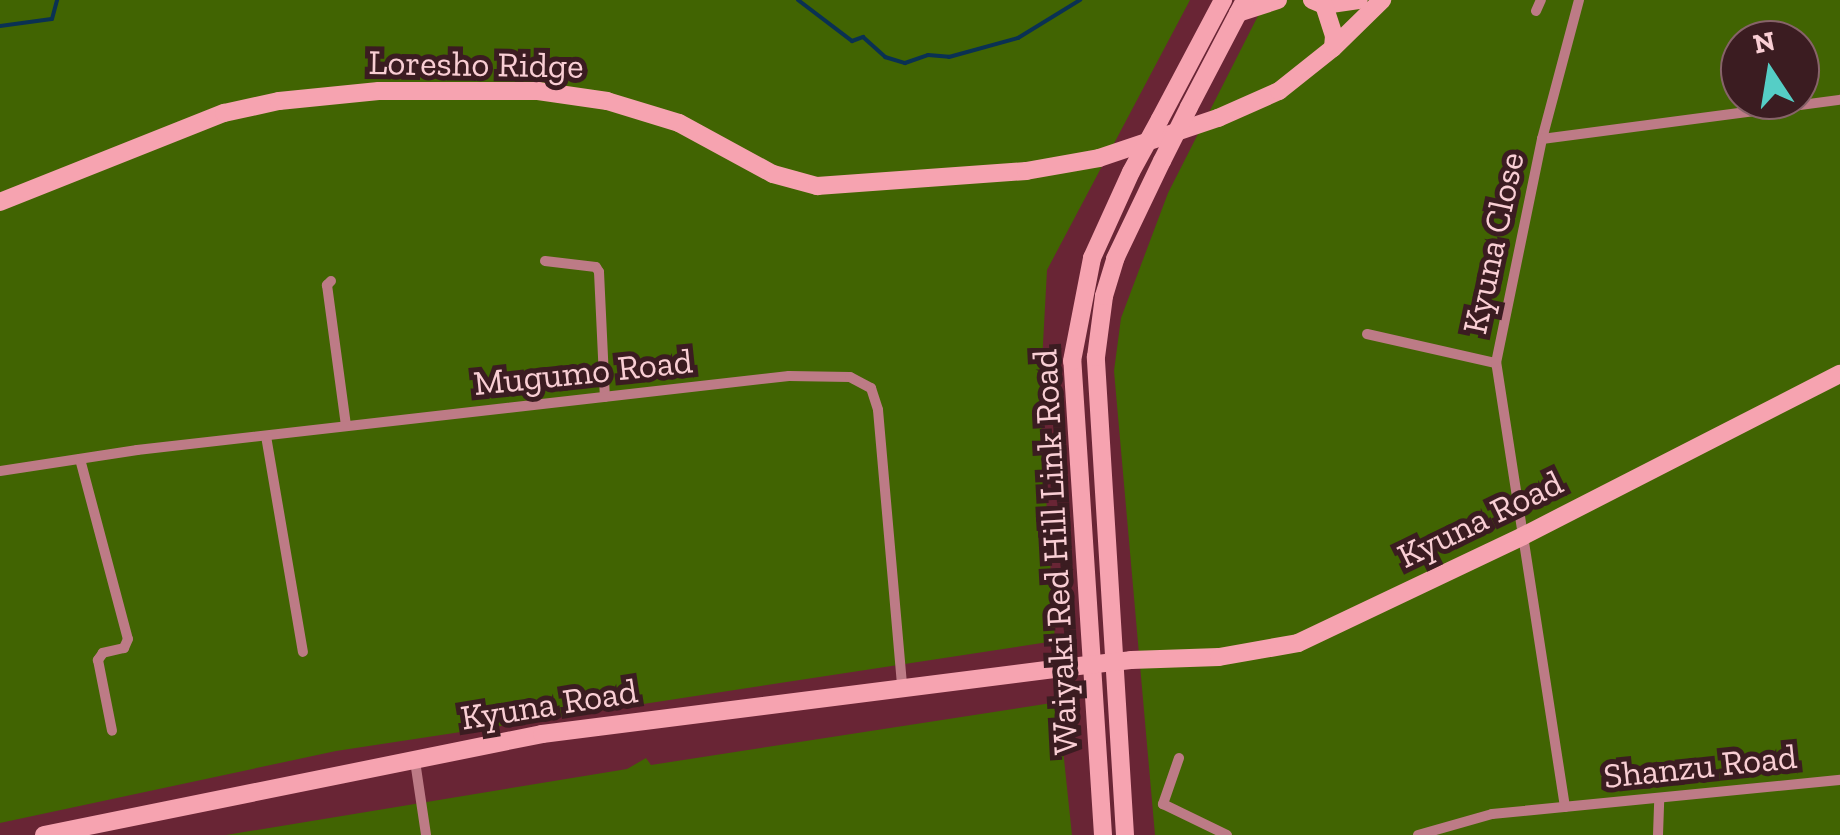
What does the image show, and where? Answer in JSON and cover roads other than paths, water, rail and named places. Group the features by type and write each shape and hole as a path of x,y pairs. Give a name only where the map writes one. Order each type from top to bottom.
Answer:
{"main road":[{"name":"Waiyaki Red Hill Link Road","path":"1103,835 1072,361 1092,258 1130,172 1224,0"},
{"path":"1242,6 1278,0"},
{"path":"1333,48 1334,36 1318,2 1359,0"},
{"name":"Loresho Ridge","path":"0,202 224,112 279,101 379,92 538,91 607,100 679,123 772,174 816,186 1026,171 1099,158 1218,118 1279,91 1333,48 1382,0"},
{"name":"Waiyaki Red Hill Link Road","path":"1125,835 1096,357 1104,296 1115,259 1242,6"},
{"name":"Kyuna Road","path":"44,835 161,808 542,734 902,686 1131,660 1195,660 1298,643 1523,536 1840,375"}],"street":[{"path":"1542,139 1579,0"},
{"name":"Kyuna Close","path":"1523,536 1496,363 1542,139 1838,100"},
{"path":"545,261 596,267 599,272 604,397"},
{"path":"331,281 327,285 346,426"},
{"path":"1367,334 1496,363"},
{"name":"Mugumo Road","path":"0,471 604,397 813,375 850,378 871,388 878,410 902,686"},
{"path":"266,436 303,652"},
{"path":"80,459 128,639 124,648 103,652 98,660 112,731"},
{"name":"Shanzu Road","path":"1523,536 1565,807"},
{"path":"1179,758 1162,804 1227,835"},
{"path":"415,761 426,835"},
{"name":"Shanzu Road","path":"1418,835 1492,814 1840,780"},
{"path":"1658,835 1659,798"}],"waterway":[{"path":"0,26 52,19 57,0"},
{"path":"798,0 852,41 863,37 885,57 905,63 928,55 949,57 1018,38 1080,0"}]}
